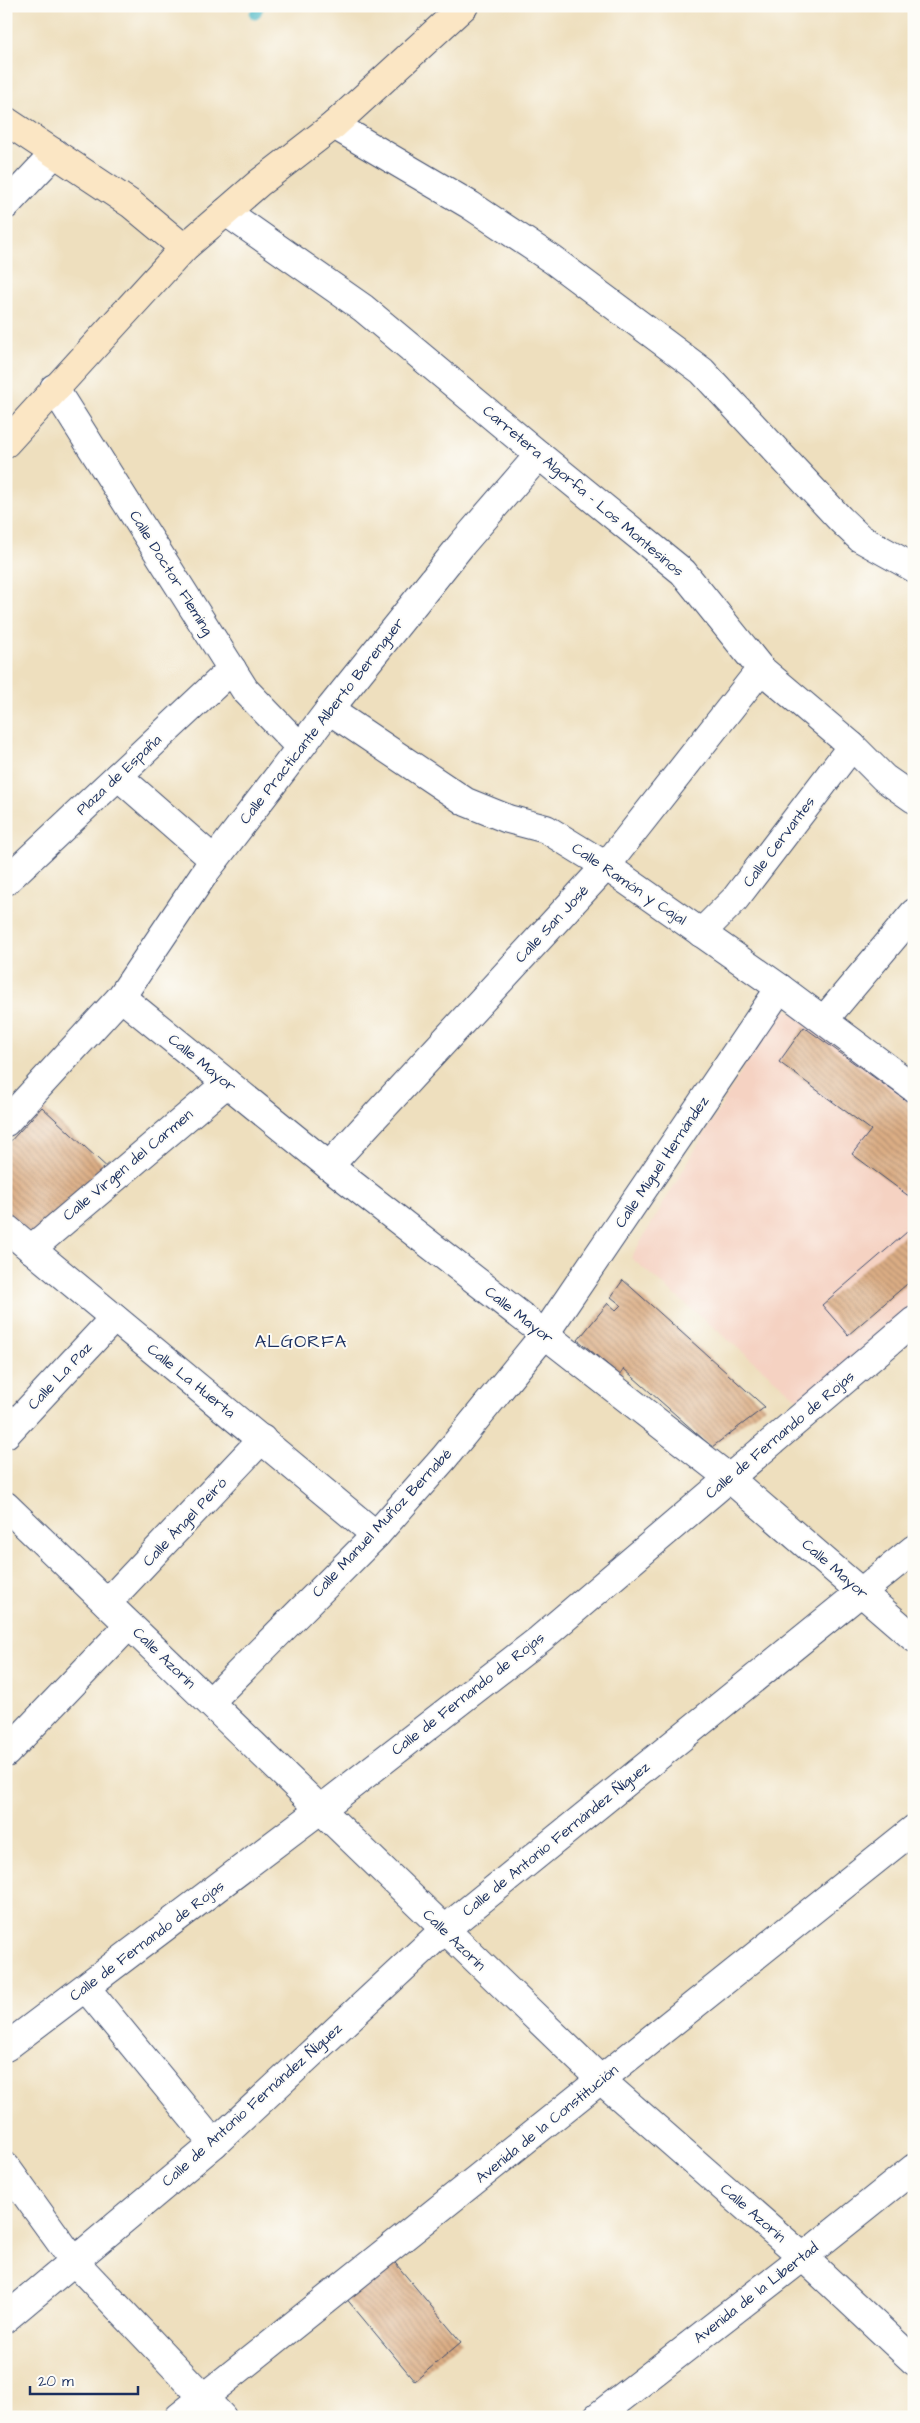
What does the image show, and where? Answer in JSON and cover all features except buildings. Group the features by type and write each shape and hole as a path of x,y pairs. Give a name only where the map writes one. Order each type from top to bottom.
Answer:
{"main road":[{"path":"6,443 54,388 184,248 259,183 334,125 464,6"},
{"path":"6,121 131,204 184,248"}],"street":[{"path":"334,125 470,205 553,260 702,371 860,538 914,568"},
{"path":"6,204 55,153"},
{"name":"Carretera Algorfa - Los Montesinos","path":"226,212 363,308 538,455 683,572 761,669 852,746 884,778 914,799"},
{"name":"Calle Doctor Fleming","path":"54,388 246,690 300,747"},
{"name":"Calle Practicante Alberto Berenguer","path":"120,998 214,860 300,747 462,544 538,455"},
{"name":"Plaza de España","path":"6,881 232,669"},
{"name":"Calle San José","path":"329,1166 606,866 761,669"},
{"name":"Calle Ramón y Cajal","path":"329,710 466,802 508,819 546,829 606,866 780,988 914,1088"},
{"name":"Calle Cervantes","path":"702,933 735,899 852,746"},
{"path":"118,776 214,860"},
{"path":"824,1020 914,913"},
{"name":"Calle Miguel Hernández","path":"544,1335 780,988"},
{"path":"6,1122 120,998"},
{"name":"Calle Mayor","path":"120,998 329,1166 729,1478 914,1638"},
{"name":"Calle Virgen del Carmen","path":"30,1248 227,1083"},
{"name":"Calle La Huerta","path":"6,1228 376,1535"},
{"name":"Calle La Paz","path":"6,1434 114,1318"},
{"name":"Calle de Fernando de Rojas","path":"6,2047 321,1809 540,1639 914,1321"},
{"name":"Calle Manuel Muñoz Bernabé","path":"210,1702 376,1535 444,1458 544,1335"},
{"name":"Calle Ángel Peiró","path":"107,1603 262,1440"},
{"name":"Calle Azorín","path":"6,1506 601,2080 804,2257 914,2361"},
{"name":"Calle de Antonio Fernández Ñíguez","path":"6,2318 214,2144 444,1930 914,1550"},
{"path":"6,1753 129,1624"},
{"name":"Avenida de la Constitución","path":"179,2417 914,1830"},
{"path":"86,1988 214,2144"},
{"path":"6,2167 73,2260 222,2417"},
{"name":"Avenida de la Libertad","path":"597,2417 804,2257 914,2168"}],"shaded area":[{"path":"781,1005 914,1102 914,1310 803,1403 631,1258"}],"waterway":[{"path":"255,14 259,6"}],"district":[{"name":"ALGORFA","path":"301,1341"}]}
